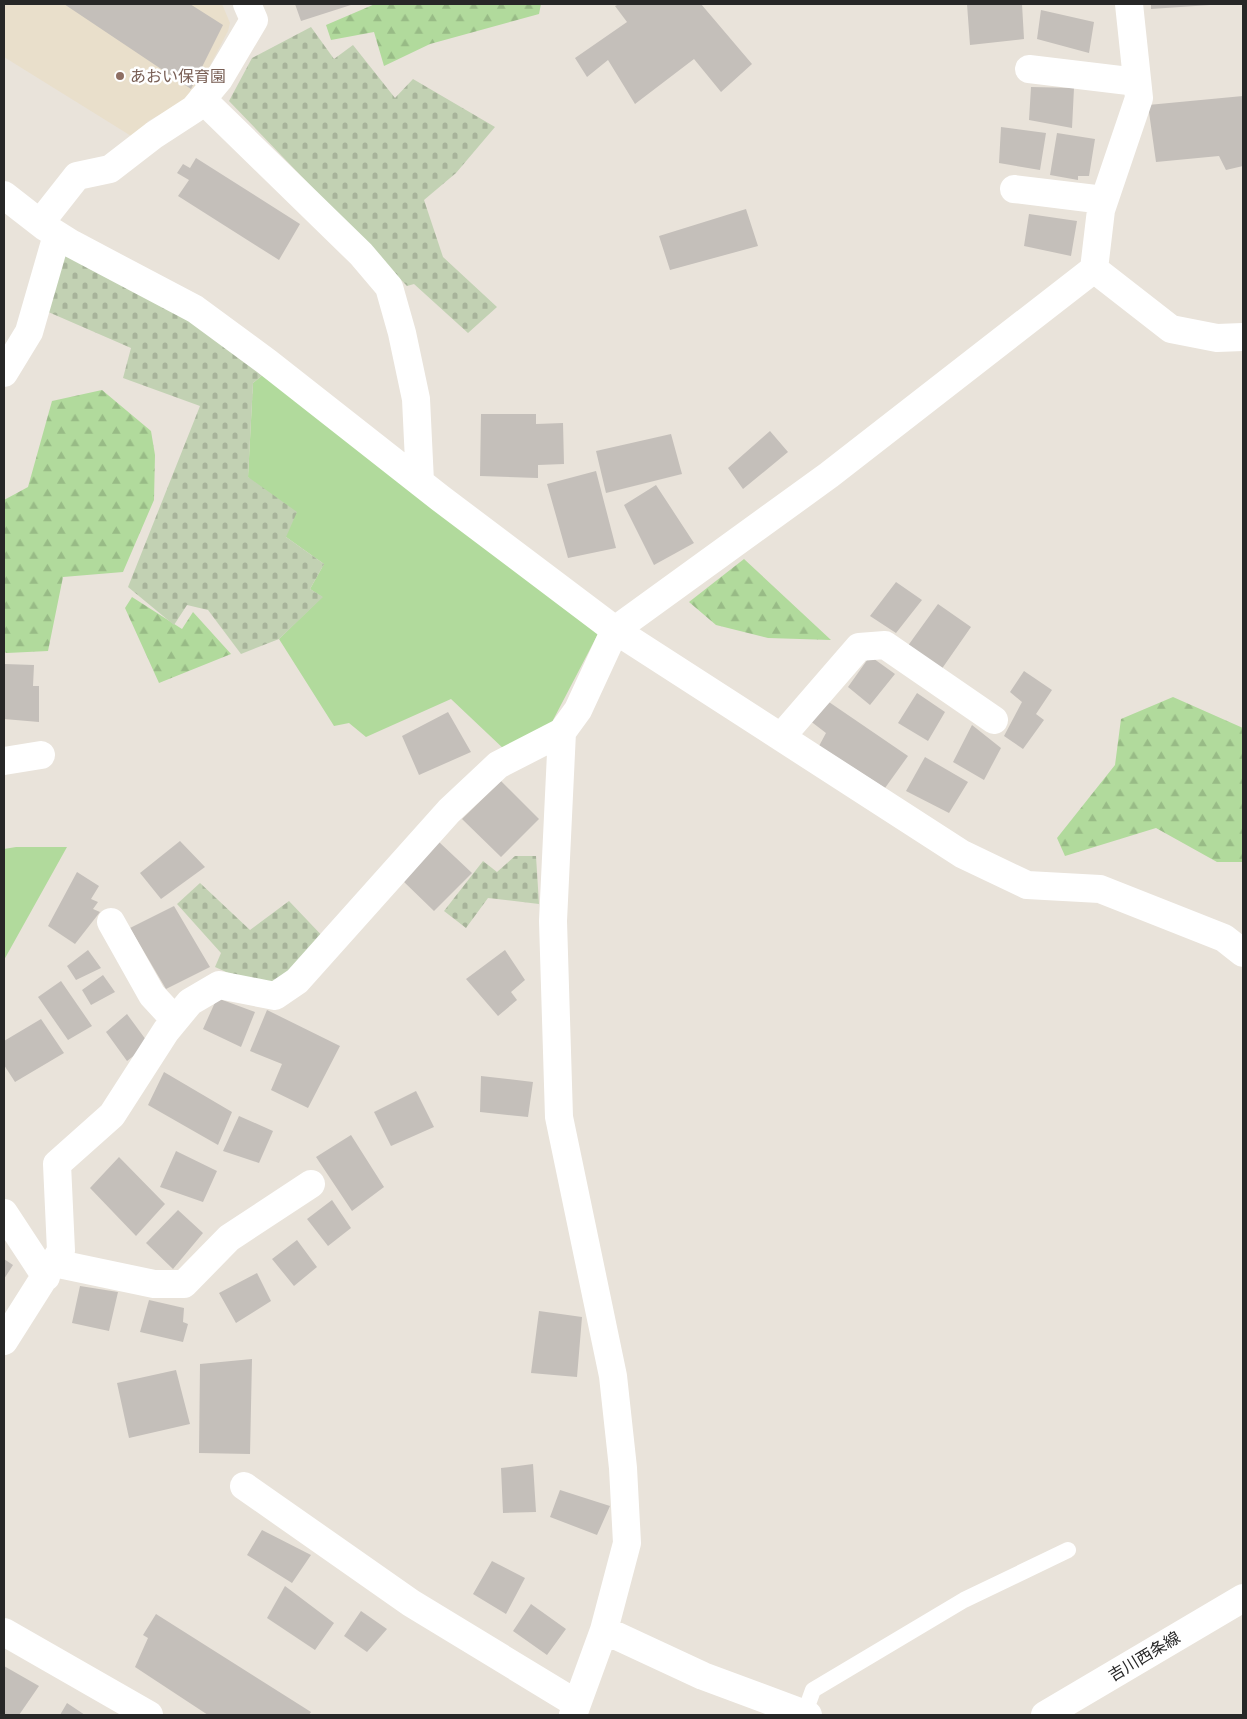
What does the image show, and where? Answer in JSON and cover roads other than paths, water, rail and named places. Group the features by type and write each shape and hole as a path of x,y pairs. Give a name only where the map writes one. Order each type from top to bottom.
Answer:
{"street":[{"path":"4,373 29,332 49,229 77,176 110,169 154,135 194,108 219,79 254,20 247,4"},
{"path":"4,1341 61,1251 56,1164 112,1115 175,1020 190,1002 219,985 275,996 296,982 449,811 498,764 562,732 578,710 615,630 828,475 1094,269 1104,200 1139,98 1128,4"},
{"path":"1029,69 1137,82"},
{"path":"202,99 361,254 389,287 402,333 416,399 420,482"},
{"path":"1014,189 1104,200"},
{"path":"4,195 49,229 195,310 268,362 420,482 615,630 962,854 1027,885 1100,889 1224,938 1243,953"},
{"path":"1094,269 1171,329 1217,338 1243,336"},
{"path":"781,737 859,647 885,645 994,720"},
{"path":"244,1486 410,1604 575,1710 604,1630 627,1543 623,1468 613,1376 559,1117 553,921 562,732"},
{"path":"4,762 41,755"},
{"path":"111,922 152,995 175,1020"},
{"path":"4,1213 50,1270 154,1284 184,1284 230,1238 312,1184"},
{"name":"吉川西条線","path":"1045,1715 1243,1598"},
{"path":"604,1630 703,1676 806,1715"},
{"path":"4,1632 150,1715"}],"lane":[{"path":"806,1715 813,1690 964,1600 1068,1550"}],"place":[{"name":"あおい保育園","path":"120,76"}]}
